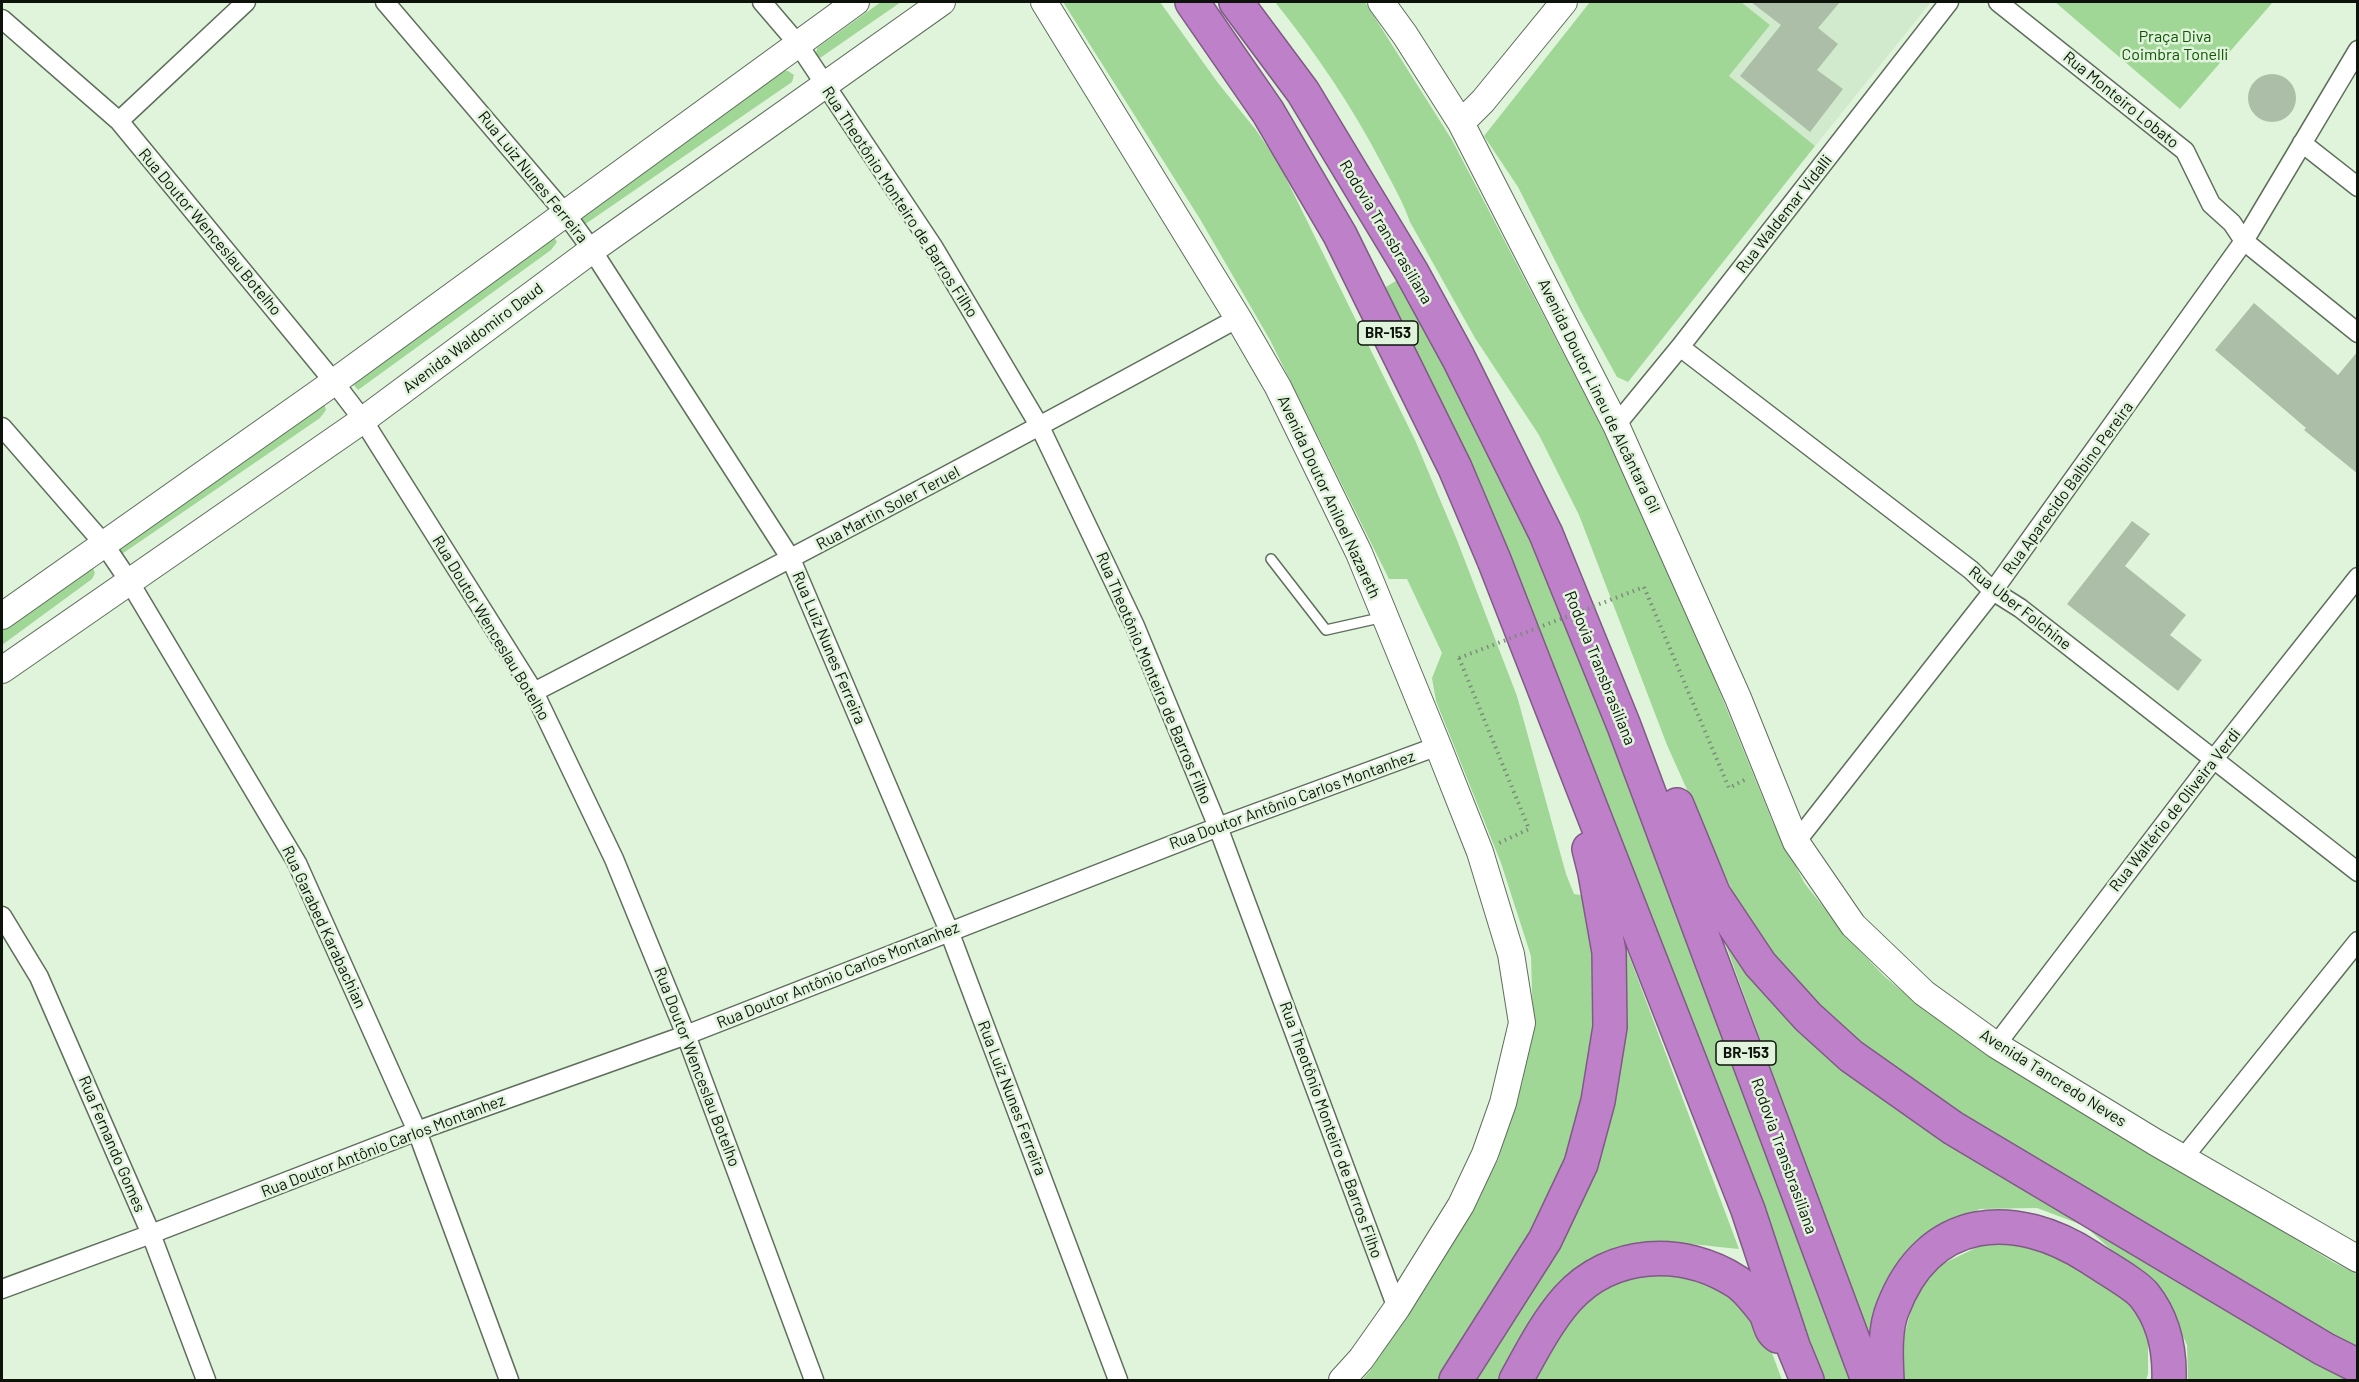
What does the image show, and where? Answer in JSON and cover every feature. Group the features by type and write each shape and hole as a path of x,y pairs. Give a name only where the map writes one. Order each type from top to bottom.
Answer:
{"highway":[{"name":"BR-153","path":"1192,2 1268,112 1340,236 1455,468 1494,560 1748,1210 1792,1346 1807,1380"},
{"name":"Rodovia Transbrasiliana","path":"1236,2 1302,92 1411,271 1458,357 1546,534 1624,726 1868,1380"},
{"path":"1263,2 1297,56 1302,92"},
{"path":"1624,726 1673,796 1714,895 1760,964 1808,1017 1851,1056 1953,1128 2324,1349 2358,1366"},
{"path":"1456,1380 1545,1240 1581,1164 1598,1101 1610,1027 1609,952 1595,873 1578,810 1577,774"},
{"path":"1887,1380 1886,1348 1892,1309 1911,1271 1939,1245 1971,1229 2002,1225 2038,1232 2075,1248 2143,1293 2160,1320 2170,1354 2169,1380"},
{"path":"1516,1380 1535,1346 1566,1300 1592,1276 1625,1262 1665,1257 1705,1265 1739,1283 1765,1313 1773,1332 1792,1346"}],"main road":[{"path":"2,616 334,382 856,2"},
{"name":"Avenida Waldomiro Daud","path":"2,670 363,420 592,250 942,2"},
{"name":"Avenida Doutor Aniloel Nazareth","path":"1044,2 1278,387 1359,553 1480,852 1511,954 1522,1023 1503,1103 1485,1154 1461,1205 1397,1308 1361,1359 1341,1380"},
{"name":"Avenida Doutor Lineu de Alcântara Gil","path":"1381,2 1461,123 1616,425 1738,698 1796,842"},
{"path":"1461,123 1483,101 1564,2"},
{"name":"Avenida Tancredo Neves","path":"1796,842 1853,924 1924,993 1996,1045 2358,1259"}],"street":[{"path":"119,122 246,2"},
{"name":"Rua Luiz Nunes Ferreira","path":"385,2 565,213 592,250 791,559 949,931 1118,1380"},
{"name":"Rua Theotônio Monteiro de Barros Filho","path":"762,2 798,44 934,248 1040,427 1135,626 1218,827 1397,1308"},
{"name":"Rua Waldemar Vidalli","path":"1616,425 1680,347 1949,2"},
{"name":"Rua Monteiro Lobato","path":"1998,2 2185,152 2211,204 2232,223 2244,241 2358,333"},
{"name":"Rua Doutor Wenceslau Botelho","path":"2,19 119,122 334,382 363,420 534,692 614,859 686,1035 814,1380"},
{"name":"Rua Aparecido Balbino Pereira","path":"1796,842 1994,591 2244,241 2358,51"},
{"path":"2302,143 2358,187"},
{"name":"Rua Martin Soler Teruel","path":"534,692 1040,427 1238,318"},
{"name":"Rua Uber Folchine","path":"1680,347 1971,570 1994,591 2020,608 2358,872"},
{"name":"Rua Garabed Karabachian","path":"2,427 105,544 297,863 417,1131 509,1380"},
{"name":"Rua Waltério de Oliveira Verdi","path":"1996,1045 2213,760 2358,577"},
{"name":"Rua Doutor Antônio Carlos Montanhez","path":"2,1289 417,1131 686,1035 1218,827 1438,746"},
{"name":"Rua Fernando Gomes","path":"2,916 39,977 151,1234 206,1380"},
{"path":"2184,1157 2358,941"}],"lane":[{"path":"1271,559 1326,630 1384,617"}],"path":[{"path":"1480,852 1529,829 1460,658 1644,587 1729,788"}],"shaded area":[{"path":"1741,2 1931,2 1815,146 1729,76 1770,25"}],"green space":[{"path":"881,2 901,2 820,58 816,54 817,48"},
{"path":"1063,2 1160,2 1279,164 1415,440 1457,540 1517,696 1566,874 1574,894 1581,895 1588,921 1599,994 1575,1155 1450,1380 1362,1380 1437,1268 1498,1160 1522,1084 1533,1025 1531,956 1501,863 1436,701 1432,678 1442,653 1407,579 1389,579 1270,340 1200,219"},
{"path":"1275,2 1365,2 1452,140 1610,443 1680,594 1773,823 1805,884 1850,940 1884,976 1923,1009 1964,1038 2333,1262 2357,1274 2357,1349 1939,1105 1858,1048 1768,951 1739,906 1667,745 1579,515 1539,435 1475,338 1346,101 1319,60"},
{"path":"1590,2 1741,2 1770,25 1729,76 1815,146 1628,382 1617,377 1580,310 1518,187 1484,136"},
{"name":"Praça Diva Coimbra Tonelli","path":"2055,2 2273,2 2180,109"},
{"path":"781,70 794,75 792,82 584,225 580,220 582,213"},
{"path":"553,236 557,242 551,250 358,390 353,384 356,376"},
{"path":"1402,279 1546,568 1855,1380 1822,1380 1557,676 1488,505 1387,293 1386,287"},
{"path":"324,403 326,410 320,418 119,556 116,545"},
{"path":"93,568 95,573 92,579 2,645 2,628"},
{"path":"1717,921 1816,1038 2357,1380 2188,1380 2187,1345 2167,1301 2085,1226 2037,1208 1980,1209 1918,1239 1886,1283 1869,1337"},
{"path":"1621,934 1739,1249 1678,1243 1642,1243 1622,1247 1602,1255 1566,1281 1536,1315 1510,1358 1503,1380 1468,1380 1580,1196"},
{"path":"2022,1241 2054,1249 2131,1302 2148,1335 2146,1380 1903,1380 1900,1352 1915,1295 1940,1265 1980,1246"},
{"path":"1653,1268 1695,1273 1737,1294 1769,1345 1782,1380 1537,1380 1558,1334 1582,1302 1604,1286"}],"building":[{"path":"1751,2 1840,2 1818,28 1838,44 1817,70 1843,89 1810,132 1740,76 1781,25"},
{"path":"2272,74 2289,81 2296,98 2289,115 2272,122 2255,115 2248,98 2255,81"},
{"path":"2254,303 2338,375 2358,351 2358,474 2304,430 2306,428 2215,350"},
{"path":"2132,521 2150,534 2125,566 2186,615 2170,635 2202,660 2178,691 2067,604"}]}
